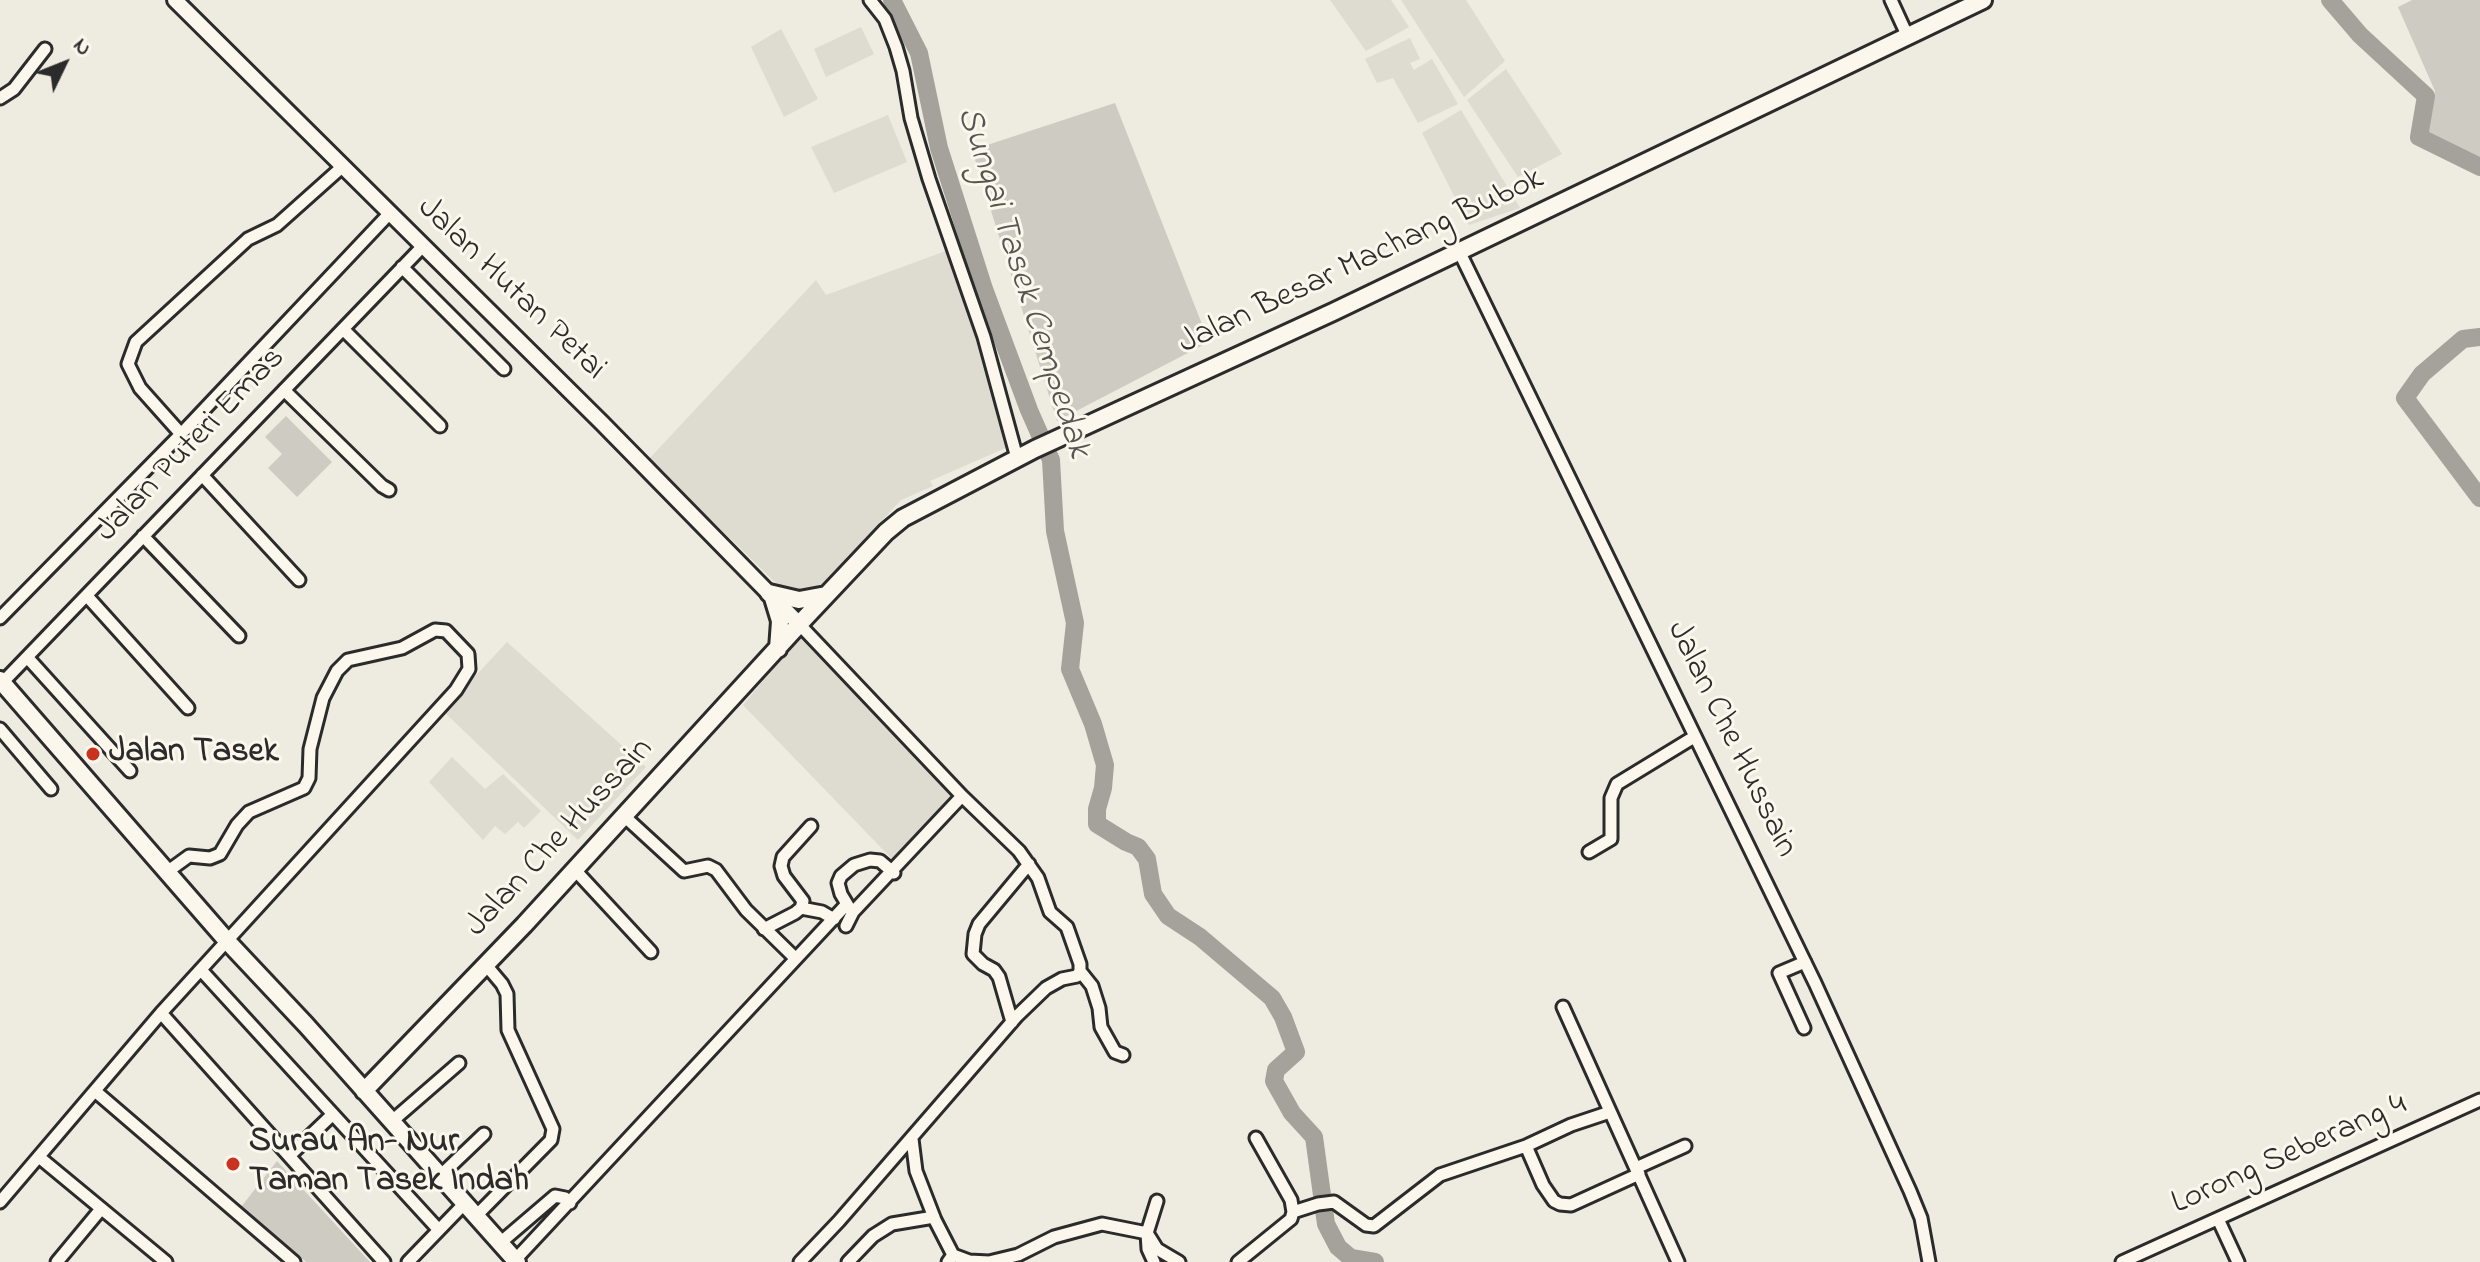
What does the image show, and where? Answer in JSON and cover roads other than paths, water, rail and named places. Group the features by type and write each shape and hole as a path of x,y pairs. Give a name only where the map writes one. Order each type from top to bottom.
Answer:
{"main road":[{"name":"Jalan Besar Machang Bubok","path":"800,625 903,518 1042,445 1459,251 1983,0"},
{"path":"771,596 799,600 828,594"},
{"path":"771,596 780,621 778,649"},
{"name":"Jalan Che Hussain","path":"364,1091 575,870 800,625"},
{"path":"1,682 228,942 516,1261"}],"street":[{"name":"Jalan Hutan Petai","path":"175,0 602,423 800,625"},
{"path":"870,0 885,19 896,47 911,118 984,337 1017,458"},
{"path":"1891,0 1908,37"},
{"path":"0,98 14,89 45,49"},
{"path":"181,434 140,388 128,364 136,342 248,239 277,225 342,167"},
{"path":"0,618 181,434 389,214"},
{"name":"Jalan Puteri Emas","path":"1,682 422,247"},
{"name":"Jalan Che Hussain","path":"1459,251 1805,962 1910,1191 1921,1218 1929,1262"},
{"path":"402,267 504,369"},
{"path":"343,329 440,426"},
{"path":"284,390 389,490"},
{"path":"202,475 299,580"},
{"path":"143,536 239,636"},
{"path":"87,596 188,708"},
{"path":"800,625 1029,864 1038,878 1050,912 1067,927 1073,939 1080,971 1092,986 1101,1027 1115,1052 1123,1055"},
{"path":"0,1202 161,1013 456,690 469,669 468,654 446,631 435,630 402,648 348,660 337,671 323,698 310,749 309,778 304,788 249,812 237,825 220,854 210,858 189,856 167,872"},
{"path":"27,657 130,771"},
{"path":"0,729 51,789"},
{"path":"1589,852 1611,839 1611,798 1617,784 1694,737"},
{"path":"516,1261 795,958 834,919 893,871 962,796"},
{"path":"623,815 684,871 708,866 716,870 764,929 795,958"},
{"path":"764,929 801,908 803,901 784,876 781,866 783,857 811,826"},
{"path":"846,926 850,909 838,883 841,876 854,865 870,860 880,861 893,871"},
{"path":"1012,1022 999,977 973,954 975,934 979,924 1029,864"},
{"path":"575,870 651,952"},
{"path":"801,908 822,912 834,919"},
{"path":"1804,1028 1779,973 1805,962"},
{"path":"408,1262 438,1229 470,1210 551,1140 553,1129 508,1030 507,994 486,965"},
{"path":"201,970 438,1229"},
{"path":"800,1262 912,1139 1012,1022 1046,988 1062,979 1077,976 1080,971"},
{"path":"1563,1007 1678,1262"},
{"path":"161,1013 384,1262"},
{"path":"391,1122 459,1063"},
{"path":"95,1091 294,1262"},
{"name":"Lorong Seberang 4","path":"2122,1262 2480,1100"},
{"path":"1293,1212 1334,1202 1366,1225 1374,1226 1440,1175 1526,1146 1571,1125 1610,1112"},
{"path":"289,1156 333,1114"},
{"path":"440,1176 484,1134"},
{"path":"1238,1262 1291,1219 1293,1212 1291,1200 1256,1138"},
{"path":"912,1139 916,1171 950,1259 989,1262 1018,1255 1054,1237 1102,1224 1147,1233 1157,1249 1179,1262"},
{"path":"1526,1146 1543,1185 1554,1201 1571,1205 1685,1146"},
{"path":"39,1157 166,1262"},
{"path":"500,1243 555,1196 562,1196 570,1203"},
{"path":"1154,1262 1148,1249 1147,1233 1157,1201"},
{"path":"57,1262 101,1209"},
{"path":"848,1262 873,1236 892,1224 934,1217"},
{"path":"2218,1219 2238,1262"}],"waterway":[{"name":"Sungai Tasek Cempedak","path":"892,0 919,53 939,148 984,289 1051,460 1055,531 1075,623 1070,669 1093,724 1105,765 1097,824 1138,847 1147,859 1153,894 1168,916 1200,937 1272,998 1296,1052 1276,1070 1274,1081 1292,1113 1314,1137 1326,1224 1338,1247 1351,1258 1375,1262"},
{"path":"2330,0 2360,35 2426,96 2419,137 2480,167"},
{"path":"2480,337 2463,339 2422,374 2405,398 2480,498"}],"place":[{"name":"Jalan Tasek","path":"93,754"},
{"name":"Surau An- Nur Taman Tasek Indah","path":"233,1164"}]}
